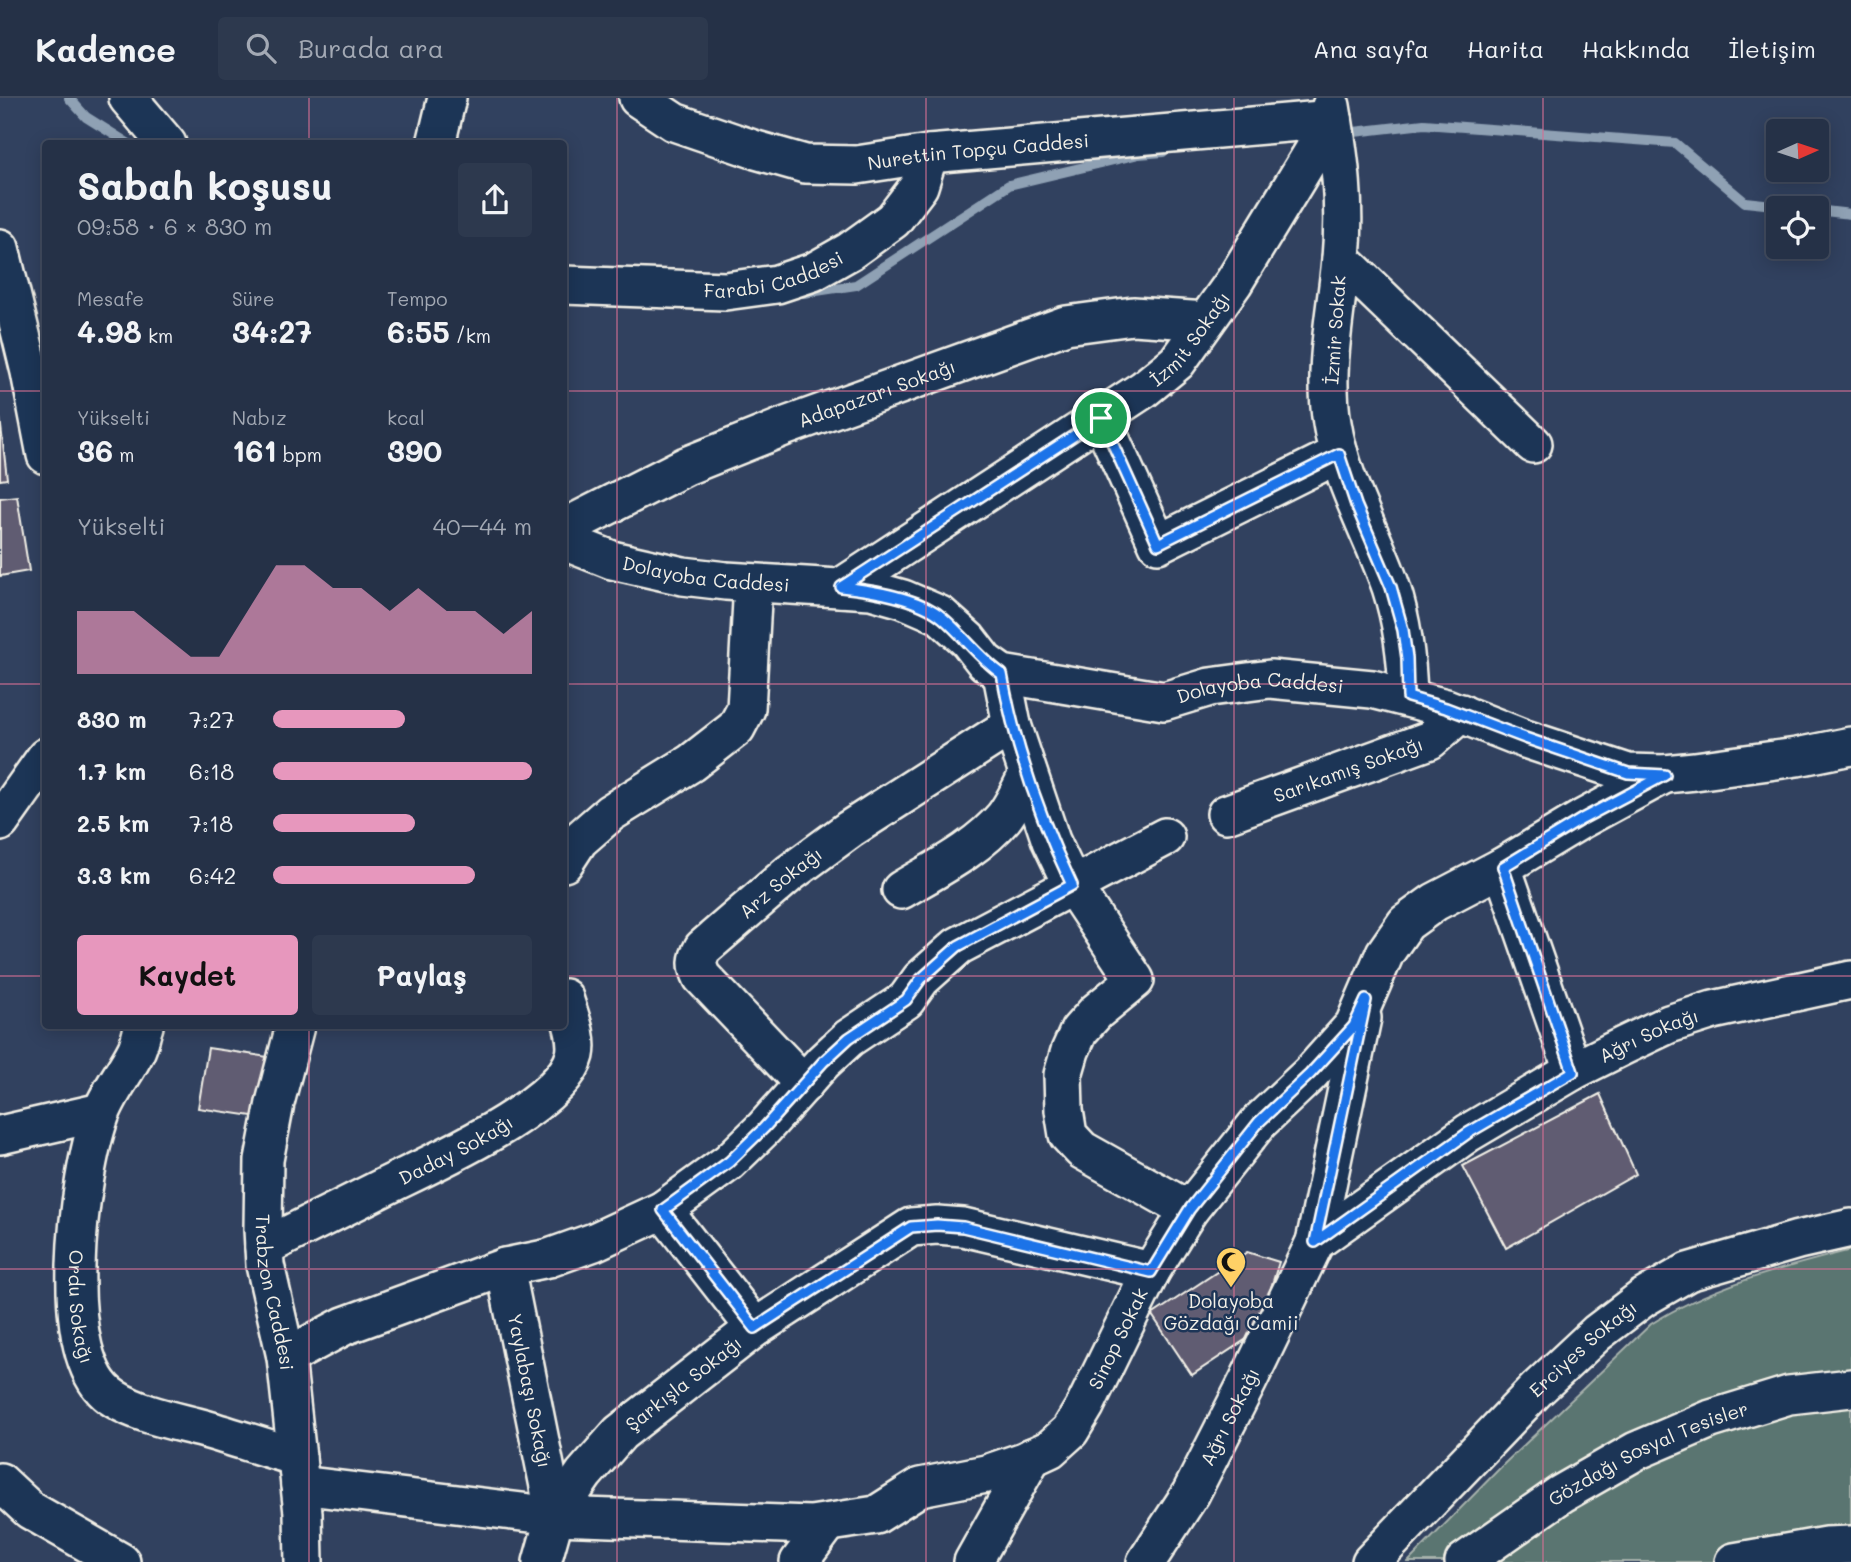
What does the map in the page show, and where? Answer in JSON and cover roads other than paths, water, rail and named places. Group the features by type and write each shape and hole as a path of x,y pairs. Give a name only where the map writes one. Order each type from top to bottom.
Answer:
{"street":[{"path":"128,98 164,140"},
{"path":"437,140 447,98"},
{"name":"Nurettin Topçu Caddesi","path":"638,98 674,122 756,150 805,164 856,165 929,154 1332,108"},
{"name":"İzmir Sokak","path":"1332,108 1341,160 1344,215 1329,365 1332,422 1339,454 1356,505 1391,587 1403,630 1408,697"},
{"name":"İzmit Sokağı","path":"841,587 1101,418 1144,389 1177,362 1234,282 1332,108"},
{"name":"Farabi Caddesi","path":"567,285 726,291 777,284 813,272 850,251 893,220 919,186 929,154"},
{"path":"0,248 42,434"},
{"path":"1341,259 1533,443"},
{"name":"Adapazarı Sokağı","path":"567,526 686,466 786,426 1066,325 1133,316 1206,321"},
{"path":"1101,418 1158,544 1339,454"},
{"name":"Dolayoba Caddesi","path":"567,542 612,560 683,576 871,590 940,615 968,640 985,662 1002,674 1130,697 1164,701 1210,687 1269,679 1372,689 1461,713 1535,742 1628,773 1665,775 1759,763 1851,746"},
{"path":"567,858 579,839 610,813 691,763 736,728 746,709 752,583"},
{"path":"1002,674 1012,725 1051,841 1072,885 1135,980 1096,1012 1079,1031 1070,1051 1063,1075 1063,1110 1068,1135 1082,1150 1189,1210"},
{"name":"Sarıkamış Sokağı","path":"1226,814 1430,740 1461,713"},
{"name":"Arz Sokağı","path":"804,1084 702,977 697,960 704,948 790,873 1012,725"},
{"path":"0,822 42,763"},
{"path":"901,890 985,835 1005,816 1028,774"},
{"name":"Sinop Sokak","path":"555,1516 811,1525 828,1523 876,1515 920,1487 986,1474 1050,1449 1075,1423 1151,1272 1189,1210 1259,1122 1310,1074 1354,1026 1385,953 1406,923 1435,902 1503,867 1582,819 1665,775"},
{"path":"286,1357 344,1326 505,1267 549,1258 594,1242 663,1210 729,1162 849,1038 906,1000 921,979 958,946 1165,836"},
{"path":"1503,867 1573,1072"},
{"name":"Ağrı Sokağı","path":"1146,1562 1191,1493 1315,1242 1468,1133 1573,1072 1669,1024 1713,1010 1851,980"},
{"path":"1315,1242 1366,1000"},
{"name":"Daday Sokağı","path":"264,1247 486,1135 549,1092 566,1076 575,1055 576,1038 567,1008"},
{"name":"Ordu Sokağı","path":"143,1029 137,1048 101,1112 88,1153 78,1236 78,1329 83,1355 93,1379 114,1399 298,1471 555,1516"},
{"name":"Trabzon Caddesi","path":"294,1029 264,1160 264,1247 265,1265 286,1357 304,1562"},
{"path":"0,1135 101,1112"},
{"path":"663,1210 755,1328"},
{"name":"Şarkışla Sokağı","path":"555,1516 584,1474 620,1433 755,1328 911,1227 963,1227 1151,1272"},
{"name":"Erciyes Sokağı","path":"1371,1562 1536,1390 1597,1333 1643,1298 1688,1272 1798,1240 1851,1228"},
{"name":"Yaylabaşı Sokağı","path":"505,1267 555,1516"},
{"name":"Gözdağı Sosyal Tesisler","path":"1464,1562 1561,1494 1636,1451 1710,1419 1789,1395 1851,1388"},
{"path":"973,1562 1032,1457"},
{"path":"0,1482 30,1510 121,1562"},
{"path":"542,1562 555,1516"},
{"path":"799,1562 828,1523"},
{"path":"1734,1562 1826,1546 1851,1545"}],"waterway":[{"path":"69,98 86,117 123,140"},
{"path":"1354,132 1424,124 1675,143 1745,202 1766,204"},
{"path":"803,293 856,285 1009,185 1139,154 1163,152"},
{"path":"1829,211 1851,214"}],"place":[{"name":"Dolayoba Gözdağı Camii","path":"1231,1289"}]}
